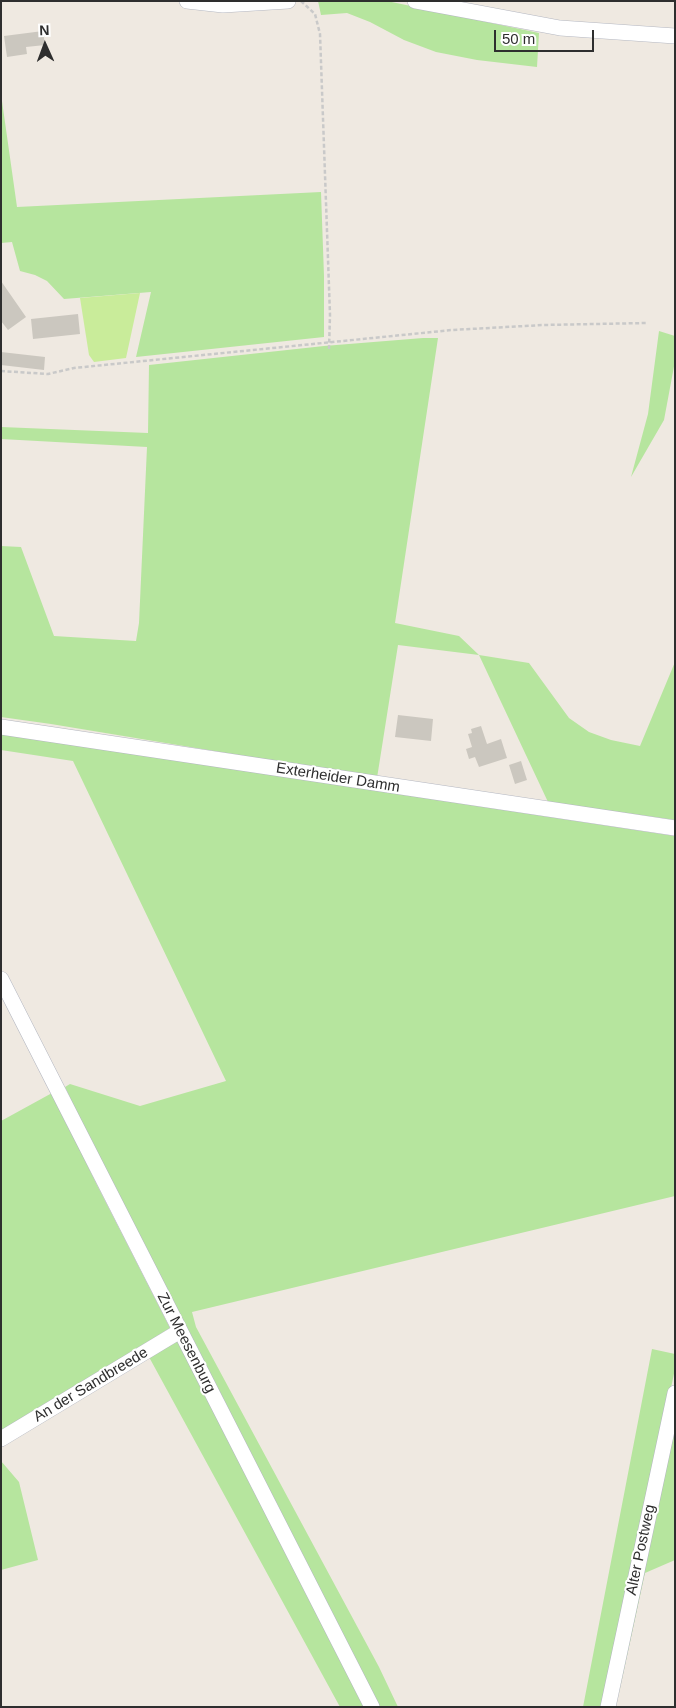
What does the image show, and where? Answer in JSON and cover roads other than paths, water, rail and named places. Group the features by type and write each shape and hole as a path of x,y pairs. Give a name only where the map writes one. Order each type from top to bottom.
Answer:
{"street":[{"path":"187,1 223,5 288,1"},
{"path":"416,1 560,28 675,36"},
{"name":"Exterheider Damm","path":"1,727 675,828"},
{"name":"Zur Meesenburg","path":"1,979 372,1707"},
{"name":"An der Sandbreede","path":"1,1439 180,1331"},
{"name":"Alter Postweg","path":"608,1707 675,1392"}]}
